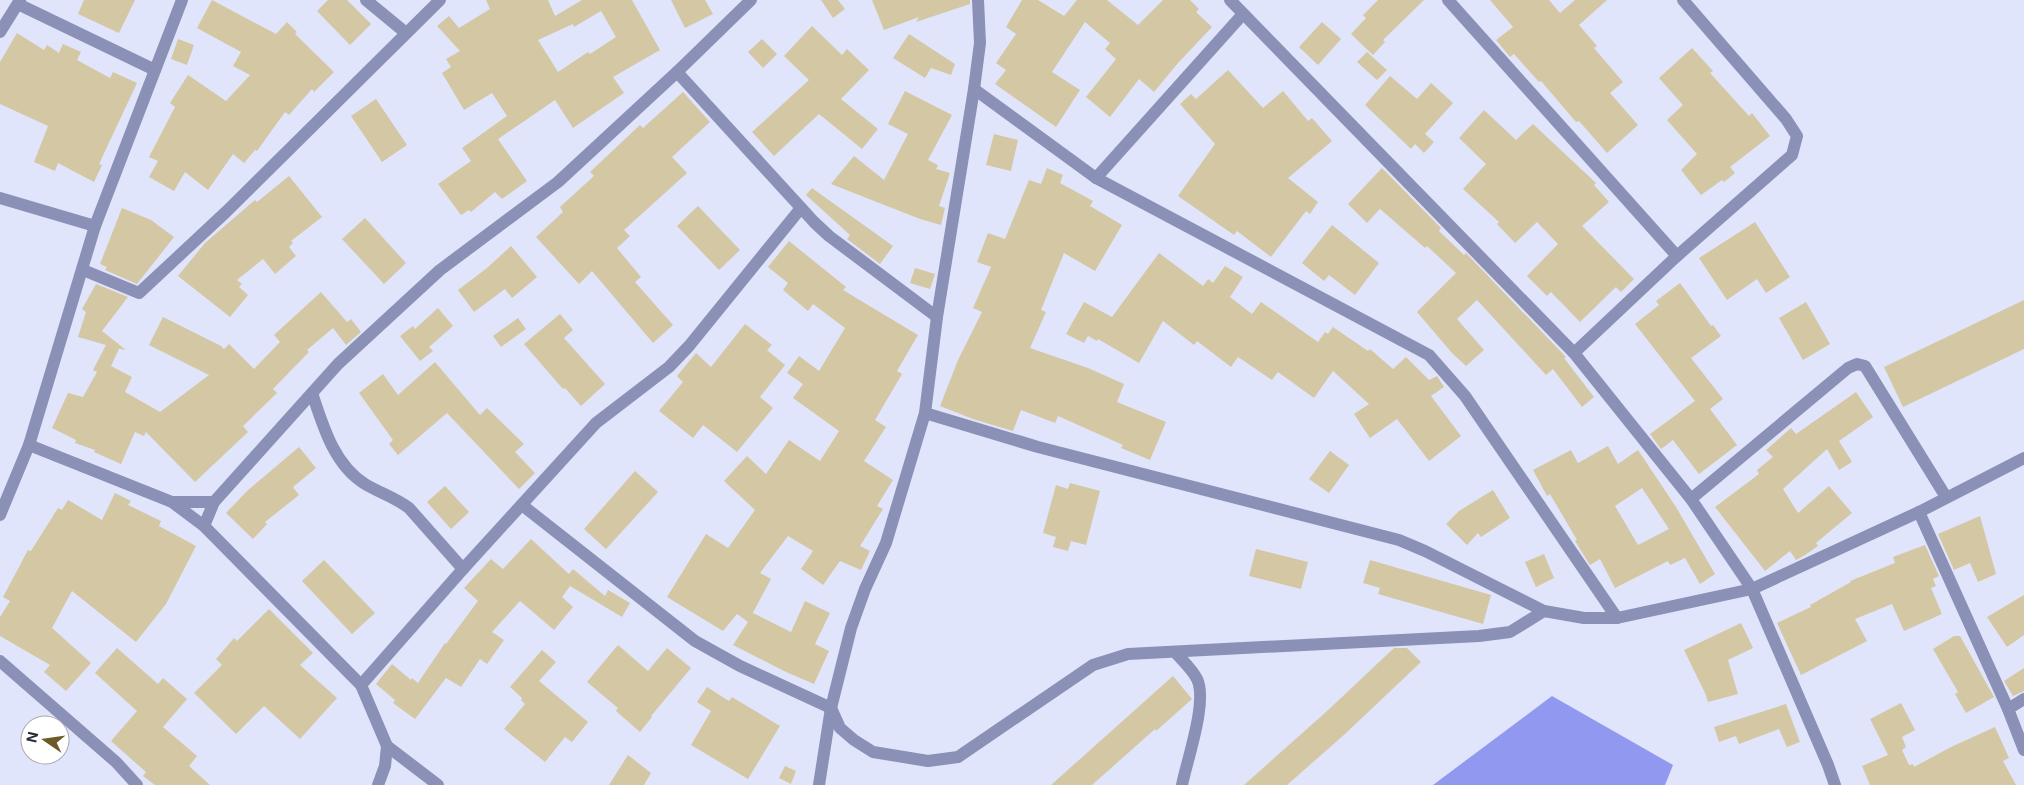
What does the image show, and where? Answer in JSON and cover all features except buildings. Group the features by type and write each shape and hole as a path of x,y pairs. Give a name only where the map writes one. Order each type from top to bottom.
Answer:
{"street":[{"path":"0,516 4,492 29,444 95,226 182,0"},
{"path":"366,0 406,33"},
{"path":"83,270 139,293 227,211 440,0"},
{"path":"204,526 214,502 338,364 440,270 552,186 677,72 751,0"},
{"path":"819,785 831,708 851,628 865,589 886,543 925,413 937,317 980,44 978,0"},
{"path":"1230,0 1574,353 1691,499 1752,590 1835,785"},
{"path":"1448,0 1677,256"},
{"path":"1574,353 1677,256 1792,155 1797,136 1786,119 1683,0"},
{"path":"0,32 19,2 155,70"},
{"path":"1096,178 1243,14"},
{"path":"677,72 801,208 830,236 937,317"},
{"path":"974,89 1096,178 1429,355 1464,396 1617,618"},
{"path":"0,198 95,226"},
{"path":"361,685 596,422 669,367 689,346 801,208"},
{"path":"1691,499 1848,368 1857,364 1865,366 1946,497"},
{"path":"312,393 323,427 336,455 364,484 401,502 409,508 463,569"},
{"path":"925,413 1038,447 1399,540 1426,551 1544,612 1584,618 1617,618 1752,590 1919,512 2024,458"},
{"path":"29,444 172,502 204,526 361,685 387,746 386,766 378,785"},
{"path":"172,502 214,502"},
{"path":"522,505 695,641 740,666 831,708 840,728 873,752 928,761 958,757 1093,665 1128,654 1479,636 1510,632 1544,612"},
{"path":"1919,512 2008,708 2024,750"},
{"path":"1175,652 1197,679 1202,693 1182,785"},
{"path":"0,661 116,762 137,785"},
{"path":"2008,708 2024,698"},
{"path":"387,746 438,785"}],"shaded area":[{"path":"1552,696 1673,765 1665,785 1433,785"}]}
